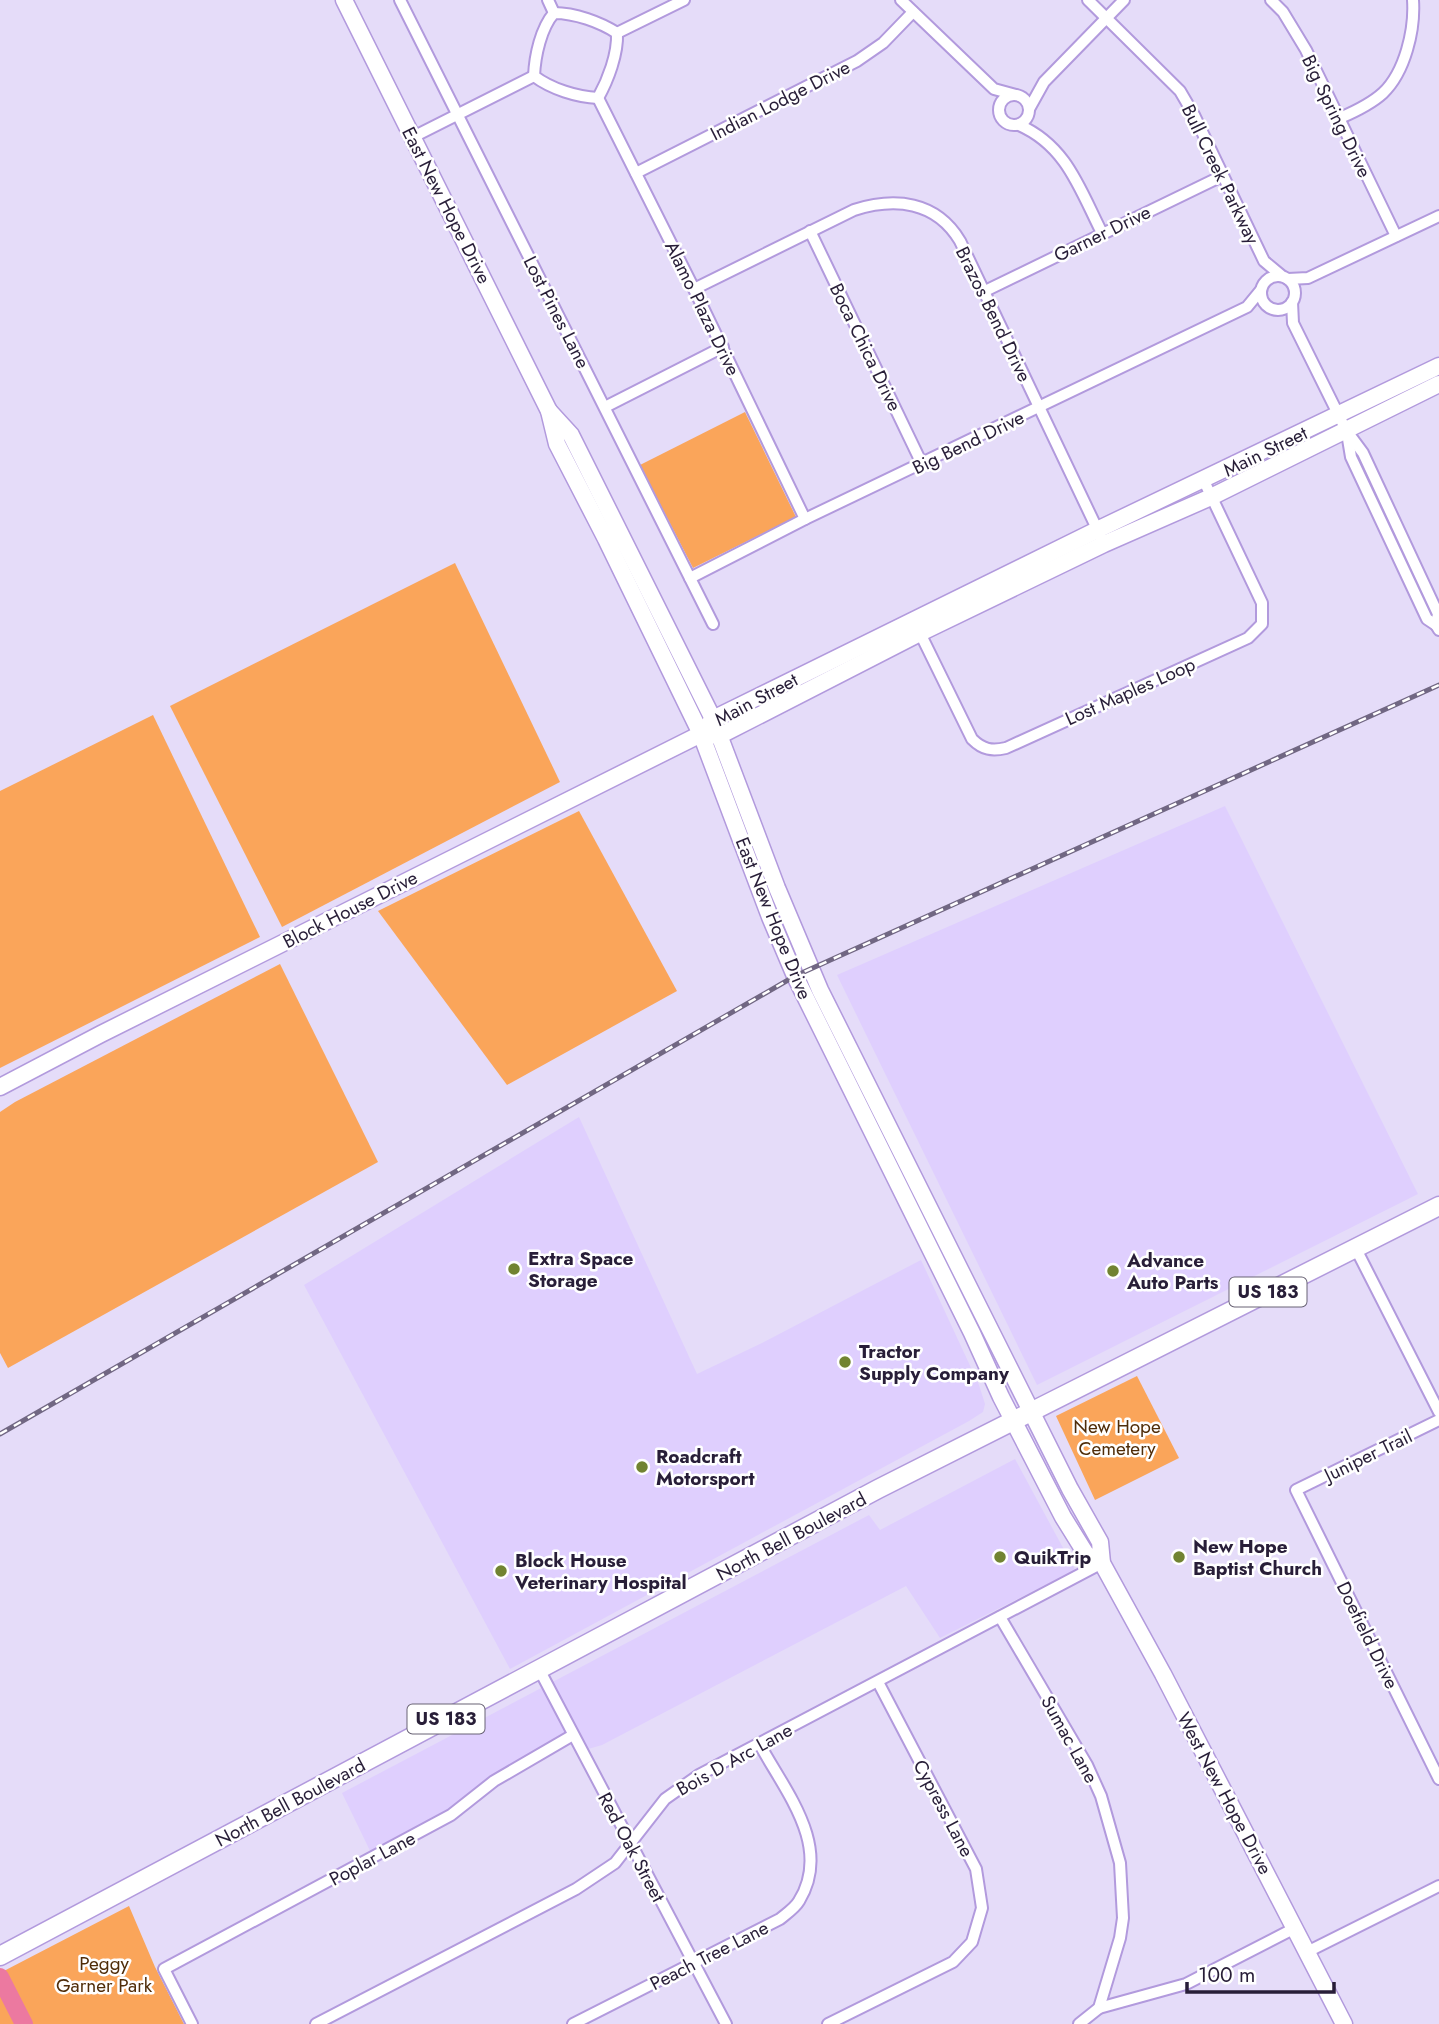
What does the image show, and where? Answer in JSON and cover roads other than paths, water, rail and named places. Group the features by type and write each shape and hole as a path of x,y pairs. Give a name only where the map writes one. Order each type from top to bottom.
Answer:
{"main road":[{"name":"East New Hope Drive","path":"344,0 550,411 557,444 701,734 770,917 796,976 1012,1420"},
{"name":"Main Street","path":"701,734 713,719 917,626 1101,537 1204,481 1439,366"},
{"name":"Main Street","path":"1101,537 1211,496 1439,384"},
{"name":"East New Hope Drive","path":"550,411 571,435 713,719 776,888 820,990 956,1257 1030,1411"},
{"name":"Main Street","path":"701,734 719,736 917,626"},
{"name":"Block House Drive","path":"0,1087 701,734"},
{"name":"North Bell Boulevard","path":"8,1952 1012,1420 1439,1206"},
{"name":"West New Hope Drive","path":"1030,1411 1100,1542 1102,1563 1344,2024"},
{"name":"West New Hope Drive","path":"1012,1420 1074,1535 1086,1554 1102,1563"}],"street":[{"name":"Lost Pines Lane","path":"400,0 713,624"},
{"path":"548,0 554,13"},
{"path":"617,33 684,0"},
{"path":"901,0 993,89 1018,95 1027,102 1038,133 1066,162 1102,233"},
{"name":"Bull Creek Parkway","path":"1088,0 1180,91 1264,261 1285,277"},
{"path":"1019,125 1026,120 1044,82 1125,0"},
{"name":"Big Spring Drive","path":"1271,0 1283,12 1306,50 1396,236"},
{"path":"1339,118 1374,100 1393,81 1408,42 1413,0"},
{"name":"Indian Lodge Drive","path":"636,173 857,61 883,43 913,12"},
{"path":"534,76 534,64 546,22 554,13 565,13 608,27 617,33"},
{"path":"534,76 545,84 598,98 604,89 617,45 617,33"},
{"path":"413,137 534,76"},
{"path":"999,111 1006,97 1018,95 1044,82"},
{"path":"993,89 1005,123 1019,125 1038,133"},
{"name":"Alamo Plaza Drive","path":"598,98 723,347 805,519"},
{"name":"Garner Drive","path":"983,292 1222,176"},
{"name":"Brazos Bend Drive","path":"694,289 854,210 874,204 911,203 928,210 956,235 1101,537"},
{"path":"1293,323 1272,309 1262,298 1262,288 1271,277 1308,278 1439,216"},
{"name":"Boca Chica Drive","path":"810,231 922,464"},
{"name":"Bull Creek Parkway","path":"1262,288 1264,261"},
{"path":"1285,277 1294,286 1293,323 1346,430 1363,453 1438,614 1438,627"},
{"path":"1272,309 1285,309 1308,278"},
{"name":"Big Bend Drive","path":"690,578 805,519 1247,307 1262,288"},
{"name":"Big Bend Drive","path":"1247,307 1272,309"},
{"path":"605,407 723,347"},
{"name":"Lost Maples Loop","path":"917,626 972,739 986,749 996,750 1006,748 1248,638 1262,624 1262,603 1204,481"},
{"path":"1355,1247 1439,1412"},
{"name":"Juniper Trail","path":"1296,1490 1439,1420"},
{"name":"Doefield Drive","path":"1296,1490 1439,1779"},
{"name":"Bois D Arc Lane","path":"316,2024 576,1889 615,1863 654,1811 678,1787 1102,1563"},
{"name":"Sumac Lane","path":"1000,1617 1087,1765 1101,1796 1113,1836 1122,1886 1123,1918 1120,1938 1099,2008"},
{"name":"Red Oak Street","path":"539,1669 726,2024"},
{"name":"Cypress Lane","path":"828,2024 953,1962 972,1942 982,1908 976,1868 878,1682"},
{"name":"Poplar Lane","path":"192,2024 164,1969 451,1815 494,1781 573,1735"},
{"name":"Peach Tree Lane","path":"573,2024 780,1919 798,1902 809,1877 811,1852 803,1821 759,1743"},
{"path":"1307,1952 1439,1886"},
{"path":"1079,2024 1099,2008 1186,1984 1295,1928"}],"waterway":[{"path":"0,1977 24,2024"}],"railway":[{"path":"0,1434 795,976 1439,685"}],"place":[{"name":"Extra Space Storage","path":"514,1269"},
{"name":"Advance Auto Parts","path":"1113,1271"},
{"name":"Tractor Supply Company","path":"845,1362"},
{"name":"Roadcraft Motorsport","path":"642,1467"},
{"name":"QuikTrip","path":"1000,1557"},
{"name":"New Hope Baptist Church","path":"1179,1557"},
{"name":"Block House Veterinary Hospital","path":"501,1571"}],"park label":[{"name":"New Hope Cemetery","path":"1117,1437"},
{"name":"Peggy Garner Park","path":"104,1974"}]}
